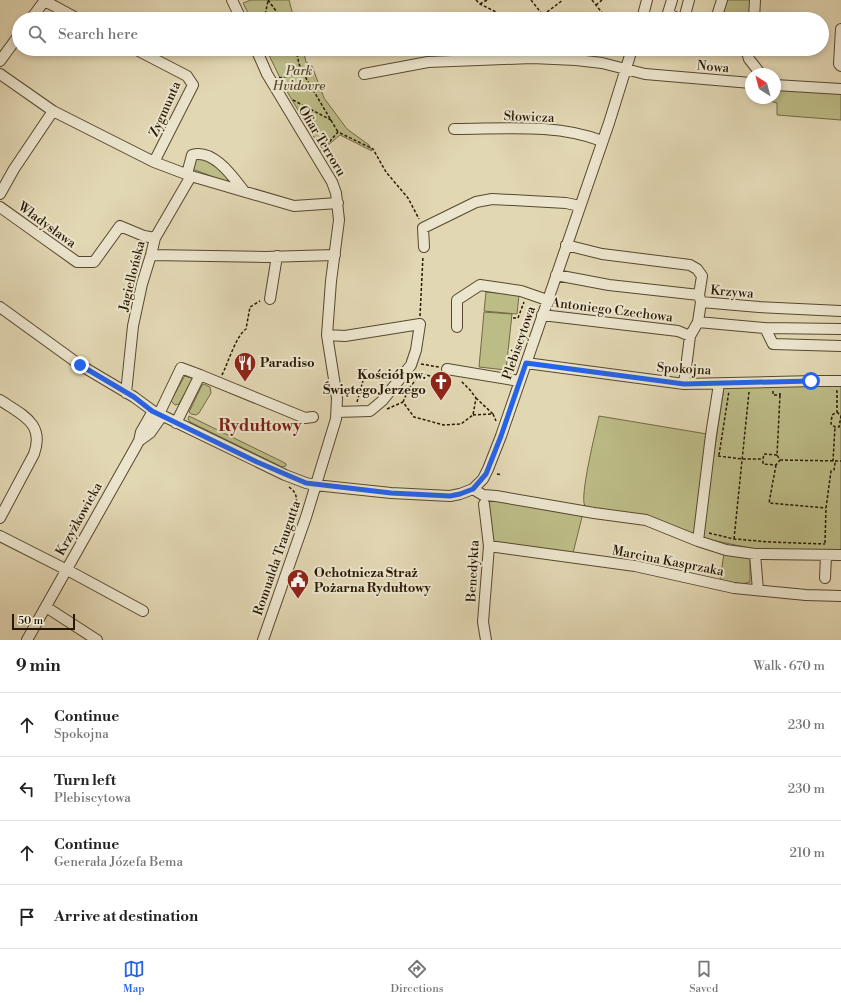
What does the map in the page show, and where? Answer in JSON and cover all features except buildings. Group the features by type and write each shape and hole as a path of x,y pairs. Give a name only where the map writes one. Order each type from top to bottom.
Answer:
{"street":[{"path":"644,12 647,0"},
{"path":"669,12 672,0"},
{"path":"686,12 689,0"},
{"path":"718,12 722,0"},
{"path":"754,12 755,0"},
{"path":"36,12 45,1 65,12"},
{"path":"236,1 239,12"},
{"path":"841,29 838,58 841,66"},
{"path":"0,61 12,45"},
{"name":"Zygmunta","path":"148,56 187,76 193,85 154,162"},
{"name":"Ofiar Terroru","path":"259,56 267,74 332,182 338,203 339,220 336,254 331,281 327,335 337,398 337,412 332,433 315,485"},
{"name":"Plebiscytowa","path":"473,489 483,479 488,469 580,206 630,56"},
{"path":"748,56 756,68"},
{"name":"Nowa","path":"364,74 428,62 524,58 576,60 602,63 645,74 745,82"},
{"path":"0,74 54,111 154,162 189,175 294,206 338,203"},
{"path":"781,85 841,89"},
{"path":"0,194 14,169 54,111"},
{"name":"Słowicza","path":"454,129 537,129 566,131 602,141"},
{"name":"Jagiellońska","path":"126,393 132,326 142,284 155,238 189,175 192,155 196,153 204,154 221,164 244,191"},
{"path":"424,248 423,228 476,202 492,199 566,203 580,206"},
{"name":"Władysława","path":"0,207 77,262 94,262 120,226 144,236 155,238"},
{"path":"566,245 602,254 690,265 697,269 702,276 698,322 690,336 684,384"},
{"path":"151,255 277,256 336,254"},
{"path":"270,299 277,256"},
{"name":"Krzywa","path":"556,275 609,285 759,307 841,310"},
{"path":"457,327 458,300 480,285 508,288 547,300"},
{"path":"0,307 80,365 158,414 285,475 306,483 391,493 450,496 473,489 483,495 646,520 698,541 726,550 755,554 841,555"},
{"name":"Antoniego Czechowa","path":"542,315 678,331 690,336"},
{"path":"698,322 765,328 841,329"},
{"path":"327,335 345,336 420,324 416,350 411,365 382,401 370,410 337,412"},
{"path":"765,328 773,344 841,346"},
{"name":"Spokojna","path":"526,363 684,384 815,381 841,382"},
{"name":"Krzyżkowicka","path":"27,640 139,440 141,432 158,414 181,368 200,375"},
{"path":"447,374 519,381"},
{"path":"176,423 200,375 305,418 313,417"},
{"path":"698,541 719,384"},
{"path":"0,400 31,422 38,434 37,446 34,454 4,501 0,518"},
{"name":"Romualda Traugutta","path":"266,639 315,485"},
{"name":"Benedykta","path":"484,504 489,546 483,622 486,640"},
{"path":"0,536 143,611"},
{"name":"Marcina Kasprzaka","path":"489,546 635,566 734,588 806,595 841,596"},
{"path":"755,554 758,590"},
{"path":"824,555 825,578"},
{"path":"46,607 97,640"}],"path":[{"path":"265,12 268,0"},
{"path":"268,0 277,12"},
{"path":"476,0 480,4 496,12"},
{"path":"480,4 487,0"},
{"path":"532,0 541,12"},
{"path":"547,12 563,0"},
{"path":"592,0 602,12"},
{"path":"596,5 602,0"},
{"path":"297,56 303,72 338,132 373,149 386,172 408,198 423,228"},
{"path":"278,78 303,72"},
{"path":"288,97 332,121"},
{"path":"321,151 338,132"},
{"path":"420,324 424,248"},
{"path":"513,318 518,318 527,293"},
{"path":"218,382 241,332 246,329 250,307 260,301 270,299"},
{"path":"411,365 421,364 447,374"},
{"path":"386,410 403,402 409,388 421,374 447,374"},
{"path":"355,411 364,377"},
{"path":"462,381 476,398 494,414 497,422"},
{"path":"719,384 730,390 718,456 742,459 763,459"},
{"path":"734,540 749,390"},
{"path":"780,390 777,455 780,460"},
{"path":"767,391 774,391 773,395 780,395"},
{"path":"830,391 837,391 837,412 841,416 839,427 835,427"},
{"path":"473,415 476,398"},
{"path":"403,402 414,416 444,425 461,424 473,415 494,414"},
{"path":"824,555 826,508 831,471 834,470 835,463 833,461 835,427 831,424 832,415 837,412"},
{"path":"776,465 763,464 763,459 764,454 777,455"},
{"path":"780,460 841,461"},
{"path":"780,460 776,465 769,503 826,508"},
{"path":"495,473 502,475"},
{"path":"286,486 292,488 298,499 294,512"},
{"path":"708,532 734,540 824,544"}],"green space":[{"path":"251,0 289,0 292,12 248,12 243,3"},
{"path":"727,0 754,0 753,12 724,12"},
{"name":"Park Hvidovre","path":"269,56 305,56 306,62 312,66 324,98 347,129 369,145 372,151 340,135 321,151 285,88"},
{"path":"781,87 841,91 841,120 777,115 777,104 781,104"},
{"path":"194,158 212,160 231,176 227,182 195,170 193,169"},
{"path":"486,292 519,295 517,314 484,311"},
{"path":"484,312 512,314 506,370 479,367"},
{"path":"185,376 193,379 179,404 175,405 171,401"},
{"path":"204,384 210,387 211,393 199,413 196,415 191,414 189,412 202,385"},
{"path":"841,386 841,551 755,549 701,538 724,387"},
{"path":"189,416 283,462 286,466 282,467 190,422 188,419"},
{"path":"599,416 707,434 695,530 693,533 690,534 585,506 584,491 586,478"},
{"path":"492,499 583,513 573,553 493,542 488,503"},
{"path":"724,553 748,557 750,560 750,582 742,584 720,580"}],"place":[{"name":"Paradiso","path":"245,382"},
{"name":"Kościół pw. Świętego Jerzego","path":"441,402"},
{"name":"Ochotnicza Straż Pożarna Rydułtowy","path":"298,600"}],"district":[{"name":"Rydułtowy","path":"260,426"}],"route":[{"path":"80,365 134,397 152,411 257,462 306,483 391,493 450,496 473,489 486,474 501,436 526,363 684,384 811,381"}]}
